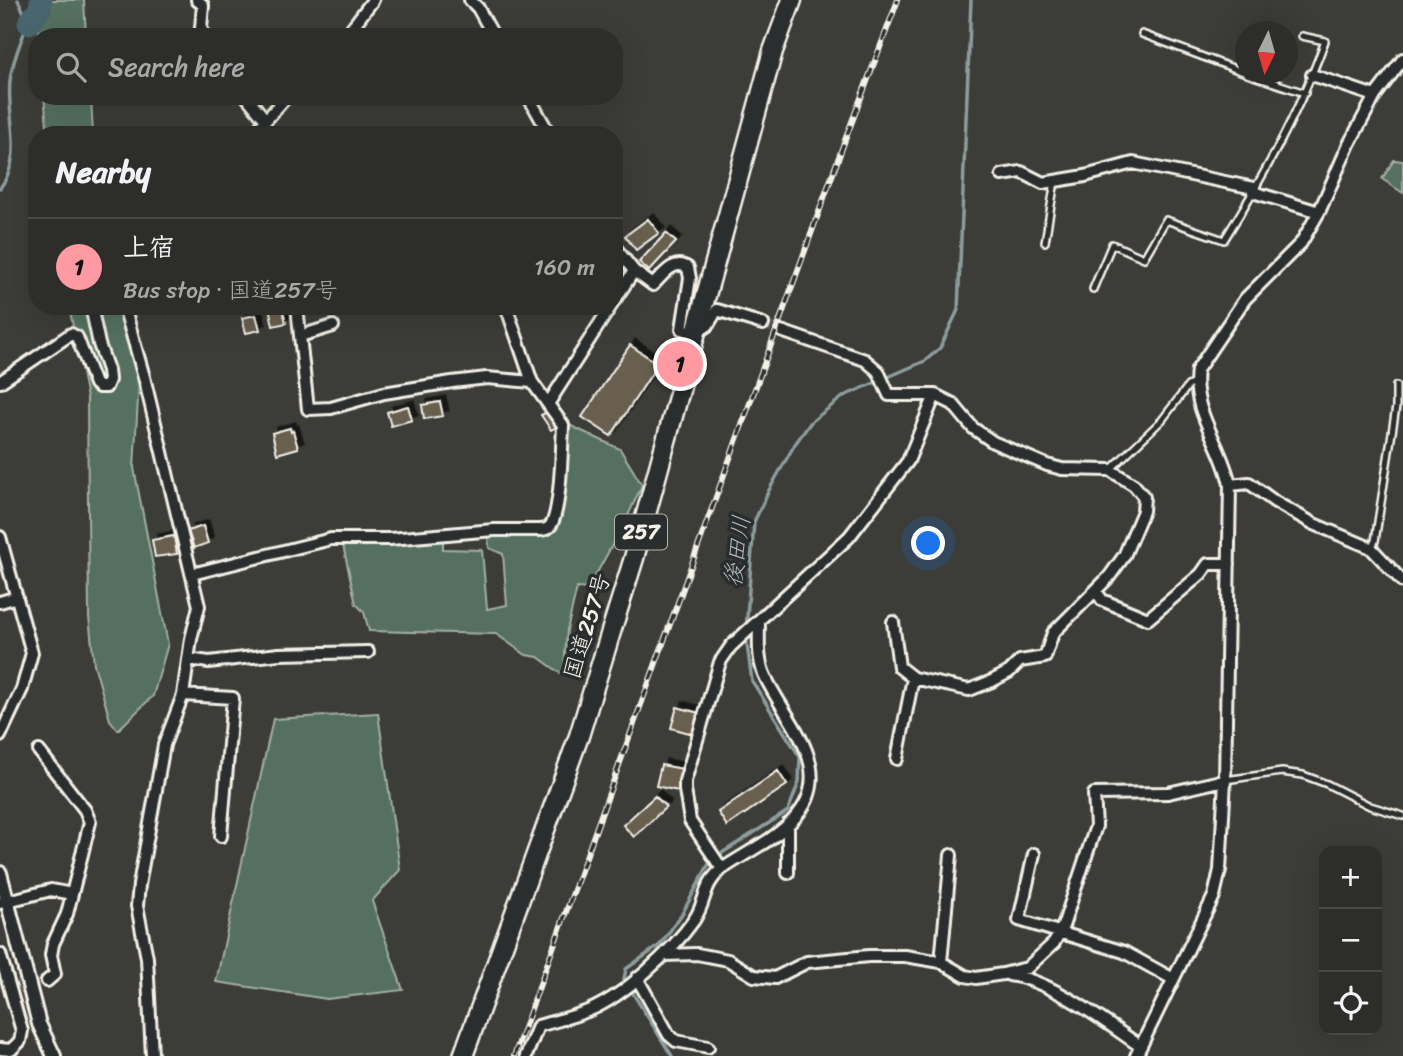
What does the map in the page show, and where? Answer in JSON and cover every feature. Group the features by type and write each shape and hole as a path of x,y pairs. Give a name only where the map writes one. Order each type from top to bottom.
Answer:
{"highway":[{"name":"国道257号","path":"463,1056 579,736 634,558 770,62 792,0"}],"street":[{"path":"197,0 203,5 201,28"},
{"path":"352,28 373,0"},
{"path":"470,0 478,8 489,28"},
{"path":"1003,974 1023,977 1091,1012 1138,1051 1214,895 1220,870 1226,780 1230,485 1201,407 1196,382 1197,370 1245,299 1301,243 1319,212 1374,96 1403,59"},
{"path":"1312,75 1374,96"},
{"path":"253,105 265,120"},
{"path":"260,126 279,105"},
{"path":"533,105 545,126"},
{"path":"1002,175 1021,172 1043,183 1085,176 1133,163 1253,190 1319,212"},
{"path":"623,257 634,271 653,285 674,265 686,266 690,271 690,278 682,329 696,333 708,325 717,310 762,324"},
{"path":"623,288 634,271"},
{"path":"0,382 71,334 77,337 95,384 106,387 109,380 108,370 93,315"},
{"path":"127,315 141,364 199,606 183,695 164,745 137,906 147,958 152,1056"},
{"path":"298,315 308,409 331,408 384,393 452,382 487,378 532,382"},
{"path":"192,574 331,539 390,539 494,530 546,529 552,523 557,500 563,425 532,382 509,315"},
{"path":"548,404 605,315"},
{"path":"300,336 333,326"},
{"path":"781,331 865,360 878,371 890,395 935,395 953,404 981,435 1021,455 1062,469 1110,470 1134,485 1144,498 1143,511 1124,556 1096,590 1051,636 1045,657 1020,661 1009,672 969,690 913,678 899,667 893,622"},
{"path":"720,867 690,821 685,781 720,662 736,642 849,537 908,461 935,395"},
{"path":"1230,485 1249,483 1275,502 1314,524 1371,548 1403,582"},
{"path":"0,537 32,653 22,689 0,736"},
{"path":"1096,590 1102,600 1148,619 1201,574 1208,564 1229,564"},
{"path":"0,602 18,597"},
{"path":"526,1056 538,1026 590,1010 622,992 664,956 696,918 710,880 720,867 788,824 802,809 811,781 810,763 805,746 763,673 758,655 757,623"},
{"path":"188,659 209,662 279,654 368,652"},
{"path":"897,759 913,678"},
{"path":"183,695 233,698 221,836"},
{"path":"39,751 85,810 90,822 67,914 52,944 55,974 47,981"},
{"path":"664,956 697,954 718,958 728,960 754,976 775,978 807,962 881,956 905,956 941,962 976,978 1027,968 1054,943 1059,933 1096,826 1094,794 1168,793 1226,780"},
{"path":"788,824 788,873"},
{"path":"1034,854 1019,920 1124,952 1173,979"},
{"path":"941,962 951,855"},
{"path":"0,873 3,902 39,1024 54,1056"},
{"path":"3,902 51,890 72,894"},
{"path":"0,954 13,989 22,1031 20,1041 11,1050 0,1049"},
{"path":"636,979 669,1035 676,1041 708,1047"}],"lane":[{"path":"1142,34 1235,69"},
{"path":"1093,289 1112,244 1144,258 1166,220 1224,240 1305,93 1325,41 1302,36"},
{"path":"1278,84 1305,93"},
{"path":"1045,242 1055,181"},
{"path":"1110,470 1162,419 1188,386 1196,382"},
{"path":"1371,548 1375,541 1396,407 1396,386"},
{"path":"1226,780 1282,772 1303,775 1327,783 1370,806 1403,816"}],"green space":[{"path":"35,0 84,0 86,28 38,28"},
{"path":"45,105 91,105 93,126 47,126"},
{"path":"1394,160 1403,161 1403,193 1382,179"},
{"path":"71,315 119,315 139,381 134,468 168,644 153,696 118,730 110,720 94,664 89,617 87,398"},
{"path":"565,423 620,449 642,485 588,589 577,588 567,630 564,669 560,673 538,657 526,655 496,634 369,631 364,612 356,604 342,541 443,538 443,549 482,550 487,609 507,605 503,554 489,548 488,534 554,529"},
{"path":"378,713 400,870 372,901 403,990 327,999 216,982 273,719"}],"building":[{"path":"648,219 659,233 636,250 625,236"},
{"path":"666,233 676,242 649,271 639,262"},
{"path":"256,315 260,330 246,333 242,318"},
{"path":"271,315 284,315 286,323 273,326"},
{"path":"630,345 658,364 611,436 582,417"},
{"path":"440,402 443,416 424,419 422,405"},
{"path":"408,406 412,420 391,426 387,412"},
{"path":"549,411 558,426 551,430 541,415"},
{"path":"290,428 298,448 277,454 272,433"},
{"path":"203,526 208,543 194,548 188,531"},
{"path":"174,536 177,554 155,557 152,540"},
{"path":"677,707 699,713 693,734 671,728"},
{"path":"661,765 683,769 678,791 656,786"},
{"path":"778,771 787,785 727,826 718,812"},
{"path":"655,796 666,807 634,837 623,825"}],"waterway":[{"path":"0,188 12,163 13,136 9,95 11,75 29,23 18,0"},
{"path":"29,23 40,9 41,0"},
{"name":"後田川","path":"746,630 754,522 795,444 811,422 844,396 925,361 940,348 958,310 971,0"},
{"name":"後田川","path":"672,1056 624,979 626,969 660,945 682,914 711,860 788,811 799,782 800,757 752,681 746,637"}],"tunnel":[{"path":"763,324 781,331"},
{"path":"15,988 47,981"}],"railway":[{"path":"514,1056 898,0"}],"place":[{"name":"上宿","path":"680,364"}]}
